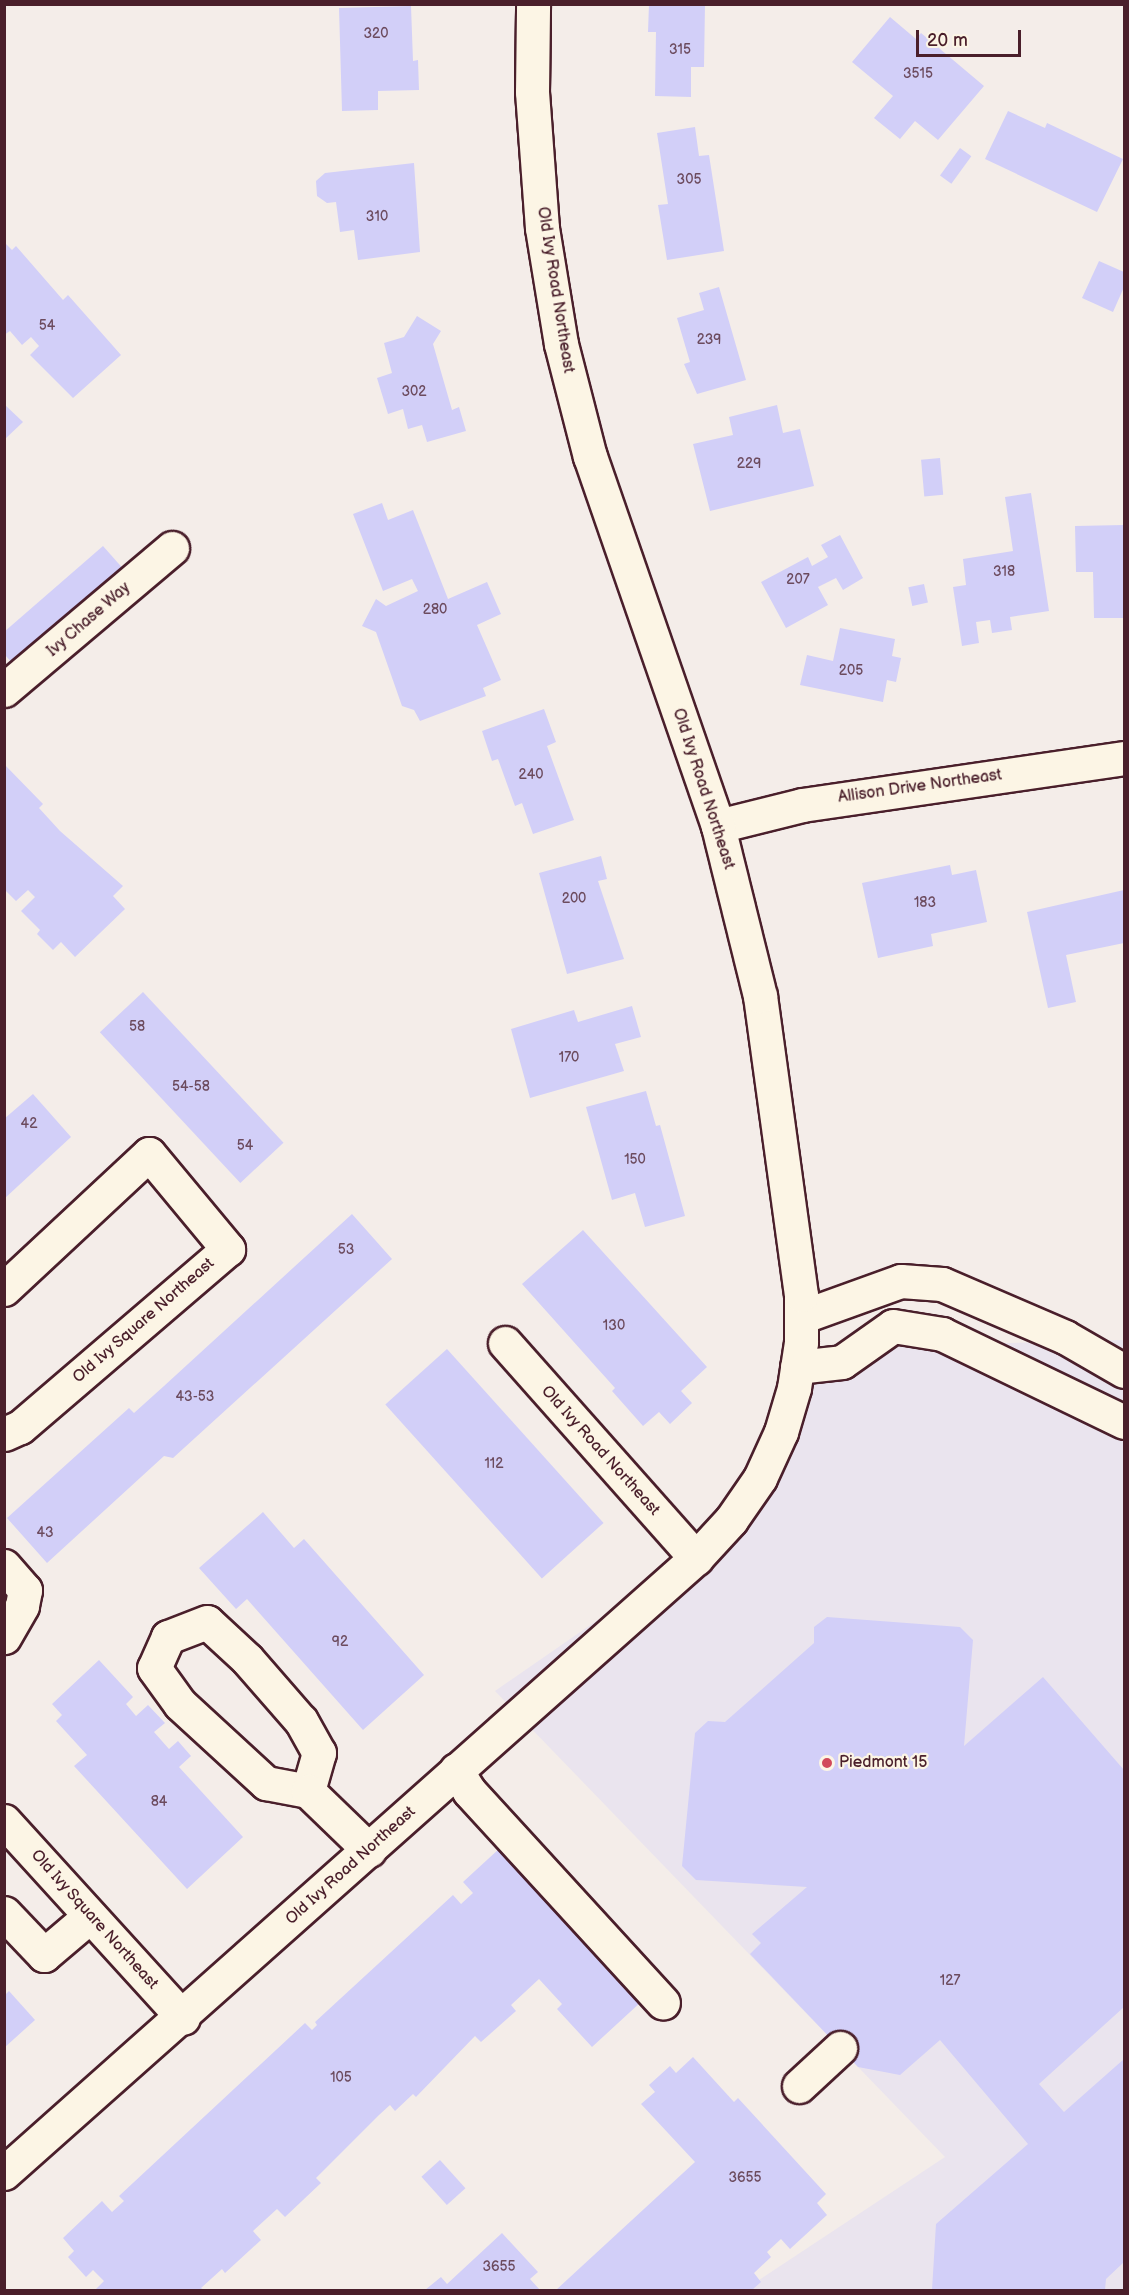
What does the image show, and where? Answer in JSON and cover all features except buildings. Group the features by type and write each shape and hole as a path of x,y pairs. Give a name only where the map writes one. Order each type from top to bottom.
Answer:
{"street":[{"name":"Old Ivy Road Northeast","path":"4,2173 183,2018 456,1770 696,1558 731,1520 759,1478 781,1432 797,1367 801,1295 759,996 718,826 590,457 561,344 542,228 532,92 533,4"},
{"name":"Ivy Chase Way","path":"4,690 172,548"},
{"name":"Allison Drive Northeast","path":"718,826 802,805 1125,758"},
{"name":"Old Ivy Square Northeast","path":"4,1289 149,1154 228,1249 20,1426 4,1434"},
{"path":"801,1317 901,1281 942,1284 1065,1337 1125,1371"},
{"path":"797,1367 842,1362 893,1326 942,1334 1125,1422"},
{"name":"Old Ivy Road Northeast","path":"505,1344 696,1558"},
{"path":"4,1566 25,1590 22,1606 4,1636"},
{"path":"308,1791 319,1753 301,1720 247,1659 207,1622 168,1637 154,1668 180,1704 266,1783 308,1791 369,1850"},
{"path":"456,1770 469,1791 663,2003"},
{"name":"Old Ivy Square Northeast","path":"4,1821 183,2018"},
{"path":"4,1913 44,1955 90,1916"},
{"path":"799,2086 840,2048"}],"shaded area":[{"path":"1124,1340 1124,2290 744,2290 945,2157 495,1691 755,1511 817,1348"}],"place":[{"name":"Piedmont 15","path":"827,1763"}]}
